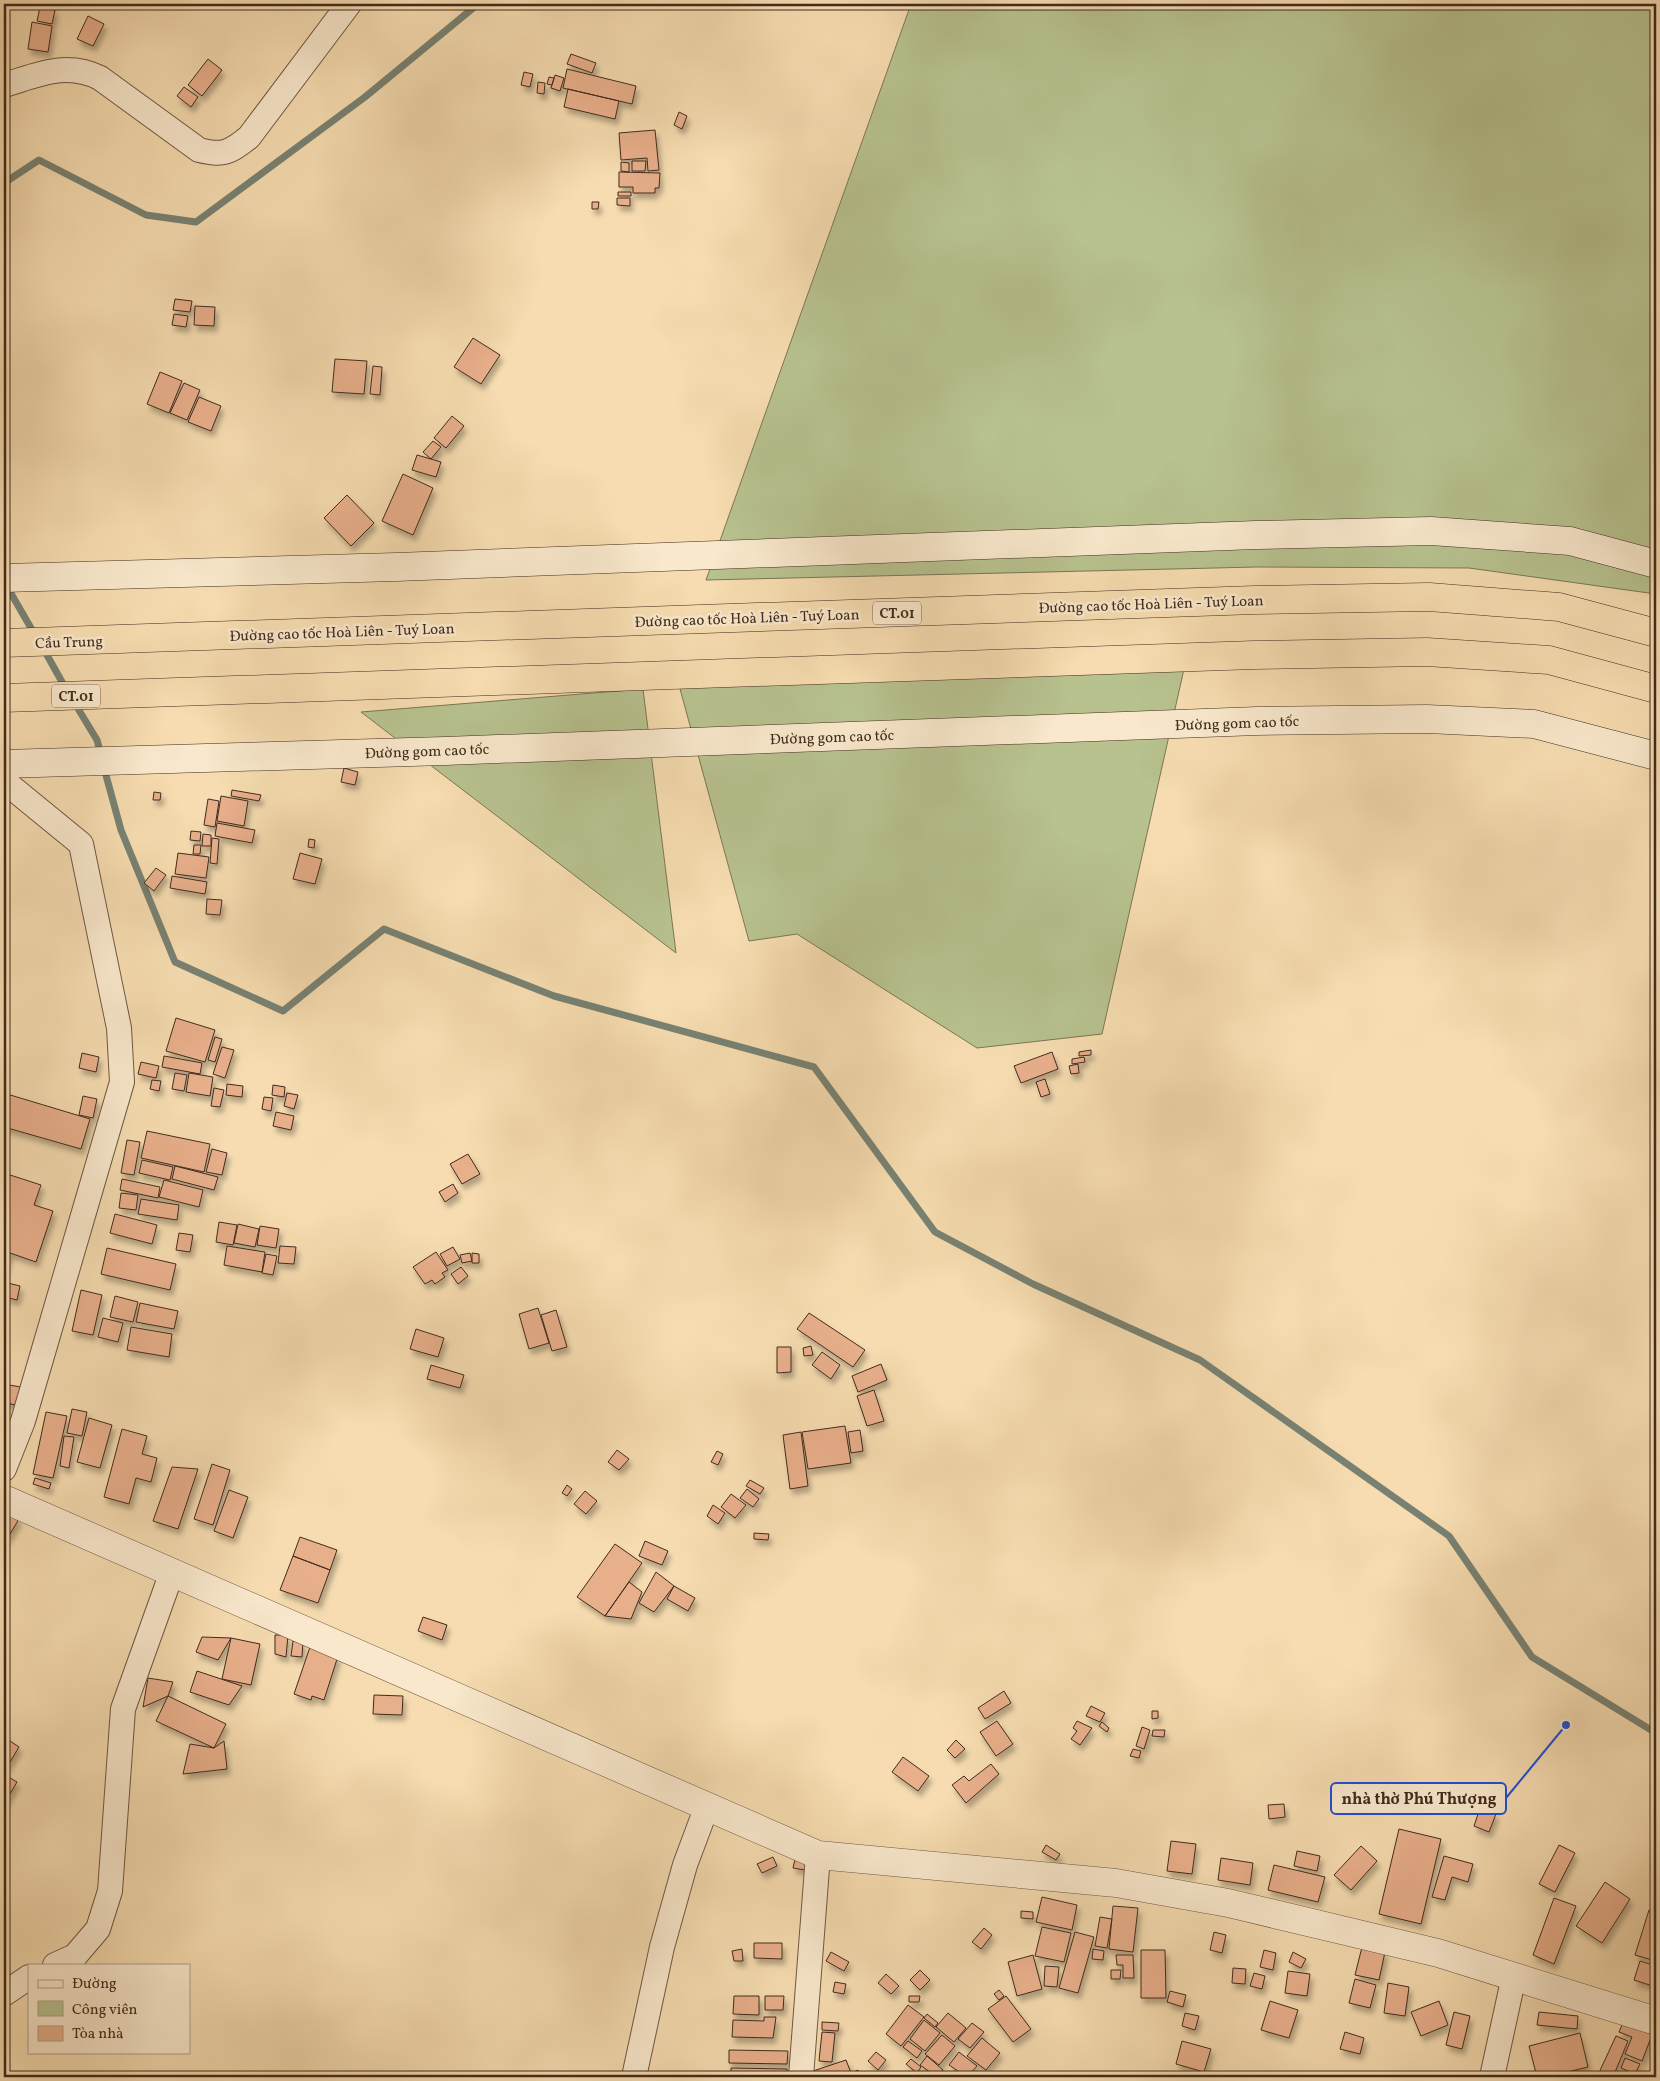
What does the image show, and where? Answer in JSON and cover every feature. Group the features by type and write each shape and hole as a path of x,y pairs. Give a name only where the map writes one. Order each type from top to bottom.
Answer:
{"highway":[{"name":"Đường cao tốc Hoà Liên - Tuý Loan","path":"134,640 1255,600 1429,597 1559,607 1656,632"},
{"name":"Cầu Trung","path":"4,644 134,640"},
{"name":"CT.01","path":"4,698 1254,654 1427,652 1549,660 1656,689"}],"main road":[{"path":"4,578 119,576 1256,535 1431,532 1570,542 1656,564"},
{"name":"Đường gom cao tốc","path":"4,764 1247,722 1427,719 1534,724 1656,756"},
{"path":"4,1499 818,1855 1116,1883 1228,1903 1438,1953 1656,2021"}],"street":[{"path":"4,85 58,70 75,69 88,72 100,78 198,150 217,155 235,148 249,138 349,4"},
{"path":"4,781 82,844 119,1028 122,1082 23,1422 4,1469"},
{"path":"57,1964 75,1956 98,1929 110,1891 123,1709 172,1572"},
{"path":"634,2077 662,1947 685,1865 707,1806"},
{"path":"801,2077 818,1855"},
{"path":"1492,2077 1514,1976"},
{"path":"4,1994 28,1979"}],"green space":[{"path":"911,4 1656,4 1656,594 1469,568 1257,567 706,580"},
{"path":"1184,669 1102,1034 977,1048 797,934 749,941 677,678"},
{"path":"643,689 676,953 361,712"}],"building":[{"path":"39,4 52,4 52,7"},
{"path":"40,7 55,10 52,24 37,21"},
{"path":"88,16 104,24 93,46 77,39"},
{"path":"32,22 52,26 48,52 28,49"},
{"path":"571,54 596,63 592,73 567,64"},
{"path":"208,59 222,70 202,96 188,85"},
{"path":"567,69 636,86 632,104 563,88"},
{"path":"524,72 533,74 530,87 521,85"},
{"path":"555,75 564,78 560,91 551,88"},
{"path":"549,77 554,78 552,85 547,84"},
{"path":"538,82 545,83 544,94 537,93"},
{"path":"184,87 198,97 191,107 177,96"},
{"path":"568,89 619,101 615,119 564,107"},
{"path":"679,112 687,116 682,129 674,125"},
{"path":"655,130 659,170 648,171 647,158 621,160 619,133"},
{"path":"632,161 646,161 645,171 632,171"},
{"path":"621,162 629,163 629,172 621,171"},
{"path":"619,172 660,173 659,188 655,188 655,193 633,193 633,187 619,187"},
{"path":"618,192 631,192 631,196 618,196"},
{"path":"617,198 630,198 630,206 617,205"},
{"path":"592,202 599,202 598,209 592,209"},
{"path":"175,299 192,301 190,312 173,310"},
{"path":"195,306 215,307 214,326 194,325"},
{"path":"174,314 188,316 186,327 172,325"},
{"path":"473,338 500,355 481,384 454,367"},
{"path":"335,359 367,361 364,394 332,392"},
{"path":"373,366 382,367 380,395 370,394"},
{"path":"160,372 182,381 169,413 147,404"},
{"path":"184,383 200,390 187,420 170,413"},
{"path":"199,397 221,406 211,431 188,422"},
{"path":"452,416 464,426 446,448 434,438"},
{"path":"433,441 441,447 431,459 423,452"},
{"path":"417,455 441,462 436,477 412,470"},
{"path":"403,474 433,488 413,535 382,521"},
{"path":"347,495 374,523 351,546 324,518"},
{"path":"344,768 358,772 355,785 341,782"},
{"path":"232,790 261,795 259,801 231,796"},
{"path":"154,792 161,793 160,800 153,800"},
{"path":"221,796 248,801 244,826 217,821"},
{"path":"208,799 219,801 215,827 204,825"},
{"path":"217,823 255,830 252,843 215,836"},
{"path":"191,831 201,832 200,841 190,840"},
{"path":"203,834 211,835 211,846 202,846"},
{"path":"212,838 219,839 217,864 210,863"},
{"path":"309,839 315,840 314,848 308,847"},
{"path":"194,845 201,845 200,854 193,854"},
{"path":"178,853 209,857 206,878 175,874"},
{"path":"300,853 322,859 315,884 293,879"},
{"path":"156,868 166,875 154,891 144,883"},
{"path":"172,876 207,882 205,894 170,888"},
{"path":"207,899 222,900 220,915 206,914"},
{"path":"176,1018 215,1030 205,1062 166,1051"},
{"path":"215,1037 222,1039 215,1062 208,1060"},
{"path":"222,1047 234,1050 225,1078 213,1074"},
{"path":"1091,1050 1091,1055 1079,1056 1079,1052"},
{"path":"1052,1052 1058,1069 1021,1083 1014,1066"},
{"path":"82,1053 99,1057 96,1072 79,1068"},
{"path":"164,1056 202,1063 200,1074 162,1067"},
{"path":"1084,1057 1085,1062 1072,1064 1072,1059"},
{"path":"141,1062 159,1066 156,1078 138,1074"},
{"path":"1078,1064 1079,1073 1071,1074 1069,1066"},
{"path":"175,1073 187,1075 184,1091 172,1089"},
{"path":"189,1073 213,1077 210,1096 186,1092"},
{"path":"1045,1079 1050,1094 1041,1097 1036,1082"},
{"path":"152,1080 161,1081 159,1091 150,1089"},
{"path":"227,1084 243,1086 242,1097 226,1095"},
{"path":"273,1085 285,1087 284,1097 272,1095"},
{"path":"214,1088 224,1090 220,1107 211,1106"},
{"path":"287,1093 298,1095 294,1109 284,1106"},
{"path":"7,1094 90,1119 81,1149 4,1127 4,1104"},
{"path":"83,1096 97,1099 93,1118 79,1115"},
{"path":"264,1097 273,1098 271,1111 262,1109"},
{"path":"276,1112 294,1116 291,1130 273,1126"},
{"path":"147,1131 210,1144 204,1172 141,1158"},
{"path":"127,1140 140,1142 134,1175 121,1173"},
{"path":"212,1149 227,1153 222,1175 206,1172"},
{"path":"468,1154 480,1174 462,1184 450,1164"},
{"path":"142,1160 173,1167 170,1180 139,1173"},
{"path":"175,1166 218,1177 214,1190 172,1179"},
{"path":"4,1173 41,1185 34,1205 53,1211 36,1262 10,1253 4,1272"},
{"path":"122,1179 160,1187 158,1198 120,1190"},
{"path":"164,1180 203,1190 199,1207 159,1197"},
{"path":"453,1184 458,1193 445,1202 439,1192"},
{"path":"121,1193 138,1195 136,1210 119,1208"},
{"path":"141,1199 179,1205 177,1220 138,1214"},
{"path":"115,1214 157,1225 152,1244 110,1233"},
{"path":"219,1222 237,1225 233,1245 216,1242"},
{"path":"238,1224 259,1229 255,1247 234,1243"},
{"path":"260,1226 279,1229 276,1248 257,1245"},
{"path":"179,1233 193,1235 190,1252 176,1250"},
{"path":"227,1246 265,1252 262,1272 224,1265"},
{"path":"280,1246 296,1247 294,1264 278,1263"},
{"path":"453,1247 460,1259 447,1266 440,1254"},
{"path":"107,1248 176,1264 170,1290 101,1274"},
{"path":"436,1252 448,1270 442,1273 445,1277 435,1284 432,1280 425,1284 413,1267"},
{"path":"470,1253 472,1261 462,1263 460,1255"},
{"path":"472,1253 479,1254 479,1263 472,1263"},
{"path":"266,1254 277,1256 273,1275 262,1273"},
{"path":"461,1267 468,1276 458,1284 451,1274"},
{"path":"8,1283 20,1286 17,1300 5,1297"},
{"path":"81,1290 102,1295 93,1335 72,1331"},
{"path":"115,1296 138,1302 133,1322 110,1317"},
{"path":"140,1303 178,1311 174,1329 136,1322"},
{"path":"538,1308 549,1343 529,1349 519,1314"},
{"path":"556,1310 567,1347 552,1351 541,1315"},
{"path":"809,1313 865,1350 853,1367 797,1329"},
{"path":"103,1318 123,1323 118,1342 98,1337"},
{"path":"131,1327 172,1334 169,1357 127,1350"},
{"path":"416,1329 444,1338 438,1357 410,1349"},
{"path":"811,1346 813,1355 804,1356 803,1348"},
{"path":"777,1347 791,1347 791,1372 777,1373"},
{"path":"822,1352 840,1365 831,1379 812,1365"},
{"path":"881,1364 887,1380 858,1392 852,1376"},
{"path":"431,1365 464,1375 460,1388 427,1379"},
{"path":"4,1384 26,1388 23,1406 4,1403"},
{"path":"874,1390 884,1421 867,1426 857,1396"},
{"path":"72,1409 87,1412 82,1436 67,1433"},
{"path":"46,1412 67,1416 53,1478 33,1474"},
{"path":"89,1418 112,1425 100,1468 77,1462"},
{"path":"845,1426 851,1463 808,1469 802,1432"},
{"path":"122,1429 147,1436 142,1454 157,1458 151,1482 136,1478 129,1504 104,1497"},
{"path":"860,1430 863,1451 851,1453 848,1432"},
{"path":"801,1432 808,1486 790,1489 783,1435"},
{"path":"64,1436 74,1437 69,1468 60,1466"},
{"path":"617,1450 629,1459 619,1470 608,1462"},
{"path":"717,1451 723,1454 718,1465 711,1462"},
{"path":"212,1464 230,1470 213,1525 194,1519"},
{"path":"172,1467 198,1469 178,1529 153,1521"},
{"path":"35,1478 51,1483 49,1489 33,1484"},
{"path":"750,1480 764,1488 760,1494 746,1486"},
{"path":"567,1485 572,1489 567,1496 562,1493"},
{"path":"747,1489 759,1499 753,1507 740,1498"},
{"path":"229,1490 248,1497 233,1538 214,1531"},
{"path":"585,1491 597,1501 586,1514 574,1504"},
{"path":"731,1494 746,1505 735,1518 721,1507"},
{"path":"713,1505 725,1513 718,1524 707,1516"},
{"path":"10,1514 19,1519 7,1539 4,1537 4,1525"},
{"path":"754,1533 769,1534 768,1540 754,1539"},
{"path":"300,1537 337,1550 330,1570 293,1556"},
{"path":"645,1541 668,1551 662,1565 639,1556"},
{"path":"615,1544 642,1563 605,1616 577,1597"},
{"path":"293,1556 330,1570 318,1603 280,1590"},
{"path":"656,1572 674,1586 654,1612 639,1603"},
{"path":"629,1582 642,1592 631,1619 605,1616"},
{"path":"674,1586 695,1598 688,1611 667,1599"},
{"path":"423,1617 447,1625 442,1640 418,1631"},
{"path":"275,1635 288,1635 286,1657 275,1654"},
{"path":"202,1637 231,1638 218,1660 196,1652"},
{"path":"231,1638 260,1644 251,1685 222,1679"},
{"path":"293,1641 303,1641 302,1657 291,1656"},
{"path":"310,1647 338,1656 324,1700 312,1696 311,1700 294,1694"},
{"path":"197,1671 242,1686 229,1705 190,1692"},
{"path":"148,1678 173,1682 168,1696 143,1707"},
{"path":"1004,1691 1011,1703 985,1719 978,1708"},
{"path":"374,1695 403,1696 402,1715 373,1714"},
{"path":"168,1696 226,1724 214,1748 156,1721"},
{"path":"1091,1706 1105,1713 1100,1722 1086,1716"},
{"path":"1152,1711 1158,1711 1158,1718 1152,1719"},
{"path":"997,1721 1013,1744 996,1756 980,1732"},
{"path":"1077,1721 1092,1728 1080,1745 1071,1739 1077,1731 1073,1728"},
{"path":"1102,1722 1109,1728 1107,1732 1099,1726"},
{"path":"1142,1727 1150,1730 1144,1749 1136,1746"},
{"path":"1153,1730 1165,1730 1164,1737 1152,1736"},
{"path":"4,1737 19,1747 4,1772"},
{"path":"956,1740 965,1749 955,1758 947,1750"},
{"path":"224,1741 227,1769 183,1774 190,1744 214,1748"},
{"path":"1133,1749 1141,1751 1139,1758 1130,1756"},
{"path":"903,1757 929,1776 918,1791 892,1772"},
{"path":"991,1764 999,1774 966,1803 952,1785 964,1776 969,1781"},
{"path":"4,1776 17,1782 4,1804"},
{"path":"1284,1804 1285,1817 1269,1819 1268,1805"},
{"path":"1480,1808 1496,1814 1489,1832 1474,1826"},
{"path":"1399,1829 1441,1839 1421,1924 1379,1914"},
{"path":"1171,1841 1196,1844 1192,1874 1167,1871"},
{"path":"1046,1845 1060,1854 1056,1860 1042,1852"},
{"path":"1559,1845 1575,1853 1555,1892 1539,1884"},
{"path":"1361,1846 1377,1861 1351,1890 1334,1875"},
{"path":"1297,1851 1320,1856 1317,1871 1294,1866"},
{"path":"1444,1856 1473,1864 1468,1882 1452,1877 1445,1900 1432,1897"},
{"path":"773,1857 777,1866 762,1873 757,1864"},
{"path":"1221,1858 1253,1863 1250,1885 1218,1880"},
{"path":"795,1859 806,1861 805,1870 793,1868"},
{"path":"1274,1865 1325,1877 1318,1902 1268,1890"},
{"path":"1605,1882 1630,1899 1602,1943 1576,1926"},
{"path":"1042,1897 1077,1905 1072,1930 1036,1922"},
{"path":"1554,1898 1576,1906 1554,1964 1533,1955"},
{"path":"1113,1906 1138,1908 1133,1952 1109,1949"},
{"path":"1649,1910 1656,1912 1656,1961 1635,1955"},
{"path":"1021,1911 1033,1912 1033,1919 1021,1918"},
{"path":"1100,1917 1112,1919 1107,1948 1095,1946"},
{"path":"1042,1927 1071,1933 1064,1962 1035,1956"},
{"path":"984,1928 992,1935 981,1949 972,1942"},
{"path":"1075,1932 1094,1937 1078,1993 1059,1988"},
{"path":"1214,1932 1226,1935 1222,1953 1210,1950"},
{"path":"754,1943 782,1943 782,1959 754,1958"},
{"path":"1362,1947 1385,1952 1379,1980 1355,1975"},
{"path":"742,1949 743,1961 734,1961 732,1951"},
{"path":"1093,1949 1104,1951 1103,1960 1092,1959"},
{"path":"1141,1950 1165,1950 1166,1998 1141,1998"},
{"path":"1264,1950 1276,1953 1273,1970 1260,1967"},
{"path":"831,1952 849,1962 844,1971 826,1961"},
{"path":"1293,1952 1306,1959 1301,1968 1289,1962"},
{"path":"1033,1955 1042,1989 1017,1996 1008,1962"},
{"path":"1116,1955 1133,1955 1134,1978 1123,1978 1123,1965 1117,1965"},
{"path":"1640,1961 1656,1966 1656,1987 1634,1980"},
{"path":"1045,1966 1059,1967 1057,1987 1044,1986"},
{"path":"1233,1968 1246,1969 1245,1984 1232,1983"},
{"path":"920,1970 930,1980 920,1990 910,1980"},
{"path":"1111,1970 1121,1970 1120,1979 1111,1979"},
{"path":"1288,1971 1310,1974 1307,1996 1285,1993"},
{"path":"1254,1973 1265,1976 1262,1989 1250,1986"},
{"path":"886,1974 899,1986 891,1994 878,1983"},
{"path":"1355,1979 1376,1985 1370,2008 1349,2003"},
{"path":"835,1982 846,1984 844,1994 833,1992"},
{"path":"1388,1983 1409,1987 1405,2016 1384,2013"},
{"path":"999,1990 1004,1996 999,2000 994,1994"},
{"path":"1170,1991 1186,1995 1183,2007 1167,2002"},
{"path":"734,1996 759,1996 759,2015 733,2014"},
{"path":"765,1996 784,1996 783,2010 765,2010"},
{"path":"909,1996 920,1996 919,2002 909,2002"},
{"path":"1006,1996 1031,2029 1013,2042 988,2009"},
{"path":"1270,2001 1298,2010 1289,2038 1261,2030"},
{"path":"1439,2001 1448,2025 1421,2036 1411,2012"},
{"path":"908,2005 924,2017 901,2046 886,2034"},
{"path":"1454,2012 1470,2016 1462,2049 1446,2045"},
{"path":"1539,2012 1578,2016 1577,2029 1537,2025"},
{"path":"948,2013 966,2028 954,2042 936,2027"},
{"path":"1185,2013 1199,2016 1195,2030 1182,2026"},
{"path":"927,2014 938,2023 935,2027 924,2018"},
{"path":"764,2017 776,2017 773,2038 732,2037 733,2020 764,2021"},
{"path":"1625,2018 1654,2030 1642,2061 1625,2054 1632,2037 1619,2032"},
{"path":"924,2020 940,2033 925,2051 910,2039"},
{"path":"822,2022 839,2023 838,2031 822,2030"},
{"path":"972,2023 984,2032 970,2048 958,2039"},
{"path":"822,2032 835,2033 832,2062 819,2061"},
{"path":"1345,2032 1364,2038 1360,2054 1340,2049"},
{"path":"1580,2033 1588,2067 1571,2071 1573,2077 1537,2077 1529,2046"},
{"path":"942,2035 955,2046 939,2065 925,2054"},
{"path":"1616,2036 1628,2041 1613,2077 1597,2077"},
{"path":"982,2038 1000,2053 986,2070 967,2056"},
{"path":"908,2041 922,2051 917,2058 903,2047"},
{"path":"1182,2041 1211,2049 1204,2072 1176,2064"},
{"path":"729,2050 788,2051 787,2064 729,2063"},
{"path":"876,2052 886,2060 878,2070 868,2061"},
{"path":"959,2052 977,2066 967,2077 949,2065"},
{"path":"927,2056 943,2070 937,2077 920,2065"},
{"path":"1625,2058 1640,2064 1635,2074 1621,2068"},
{"path":"911,2059 921,2067 917,2073 906,2064"},
{"path":"846,2060 851,2073 840,2077 811,2077 810,2072"},
{"path":"731,2068 787,2069 787,2077 731,2077"},
{"path":"858,2070 861,2077 843,2077"}],"waterway":[{"path":"4,183 39,160 146,215 196,222 365,97 478,4"},
{"path":"5,583 35,635"},
{"path":"43,648 66,689"},
{"path":"74,702 97,740 101,755"},
{"path":"104,768 121,830 175,962 283,1011 384,929 554,996 814,1067 935,1232 1033,1284 1200,1360 1449,1536 1532,1657 1656,1733"}],"place":[{"name":"nhà thờ Phú Thượng","path":"1566,1725"}]}
